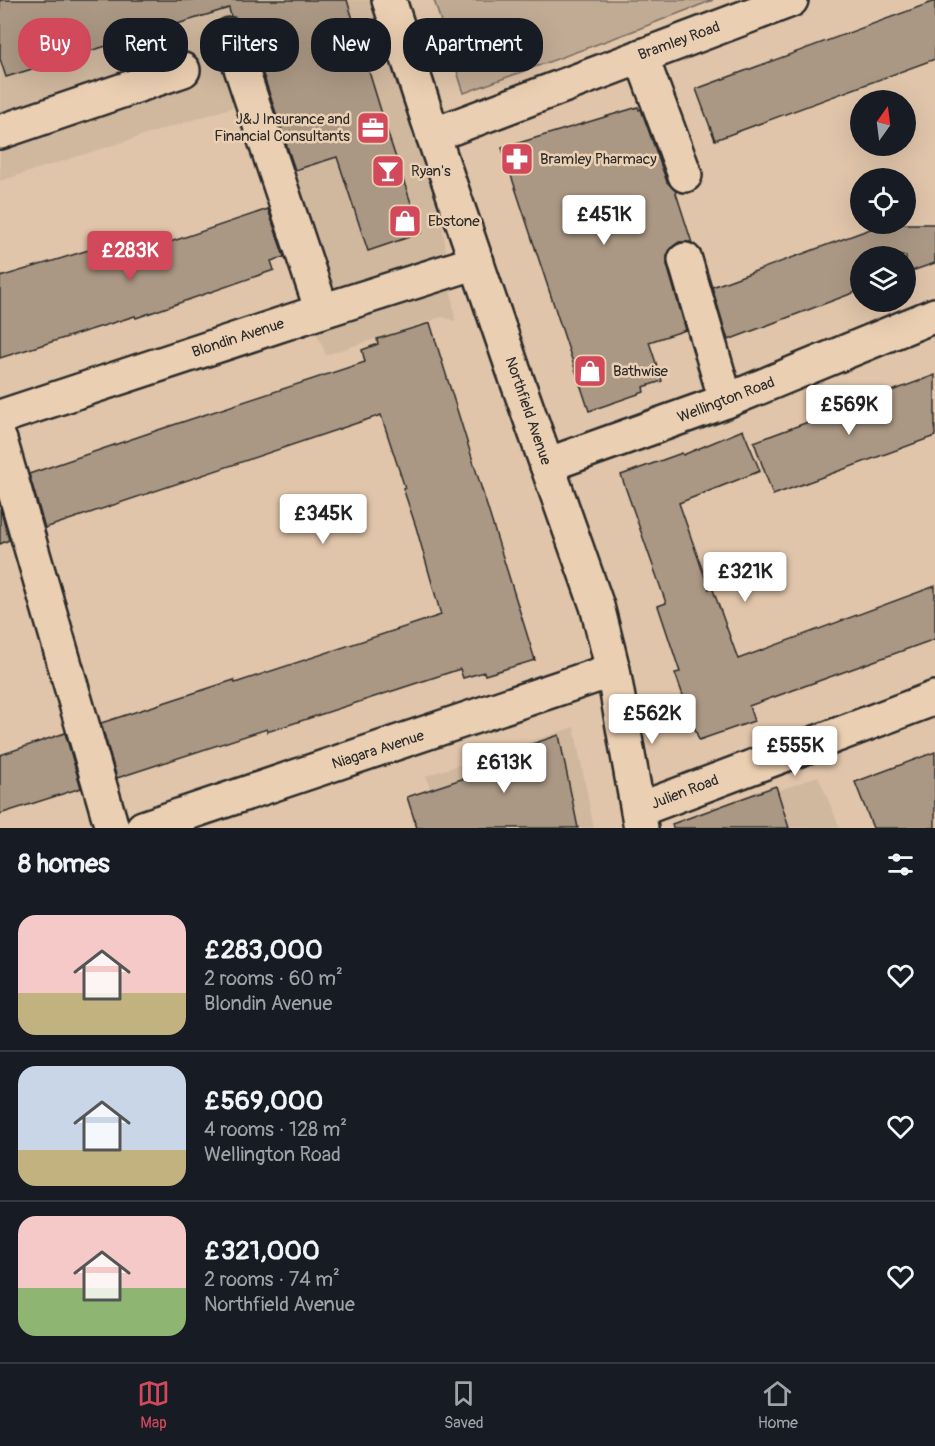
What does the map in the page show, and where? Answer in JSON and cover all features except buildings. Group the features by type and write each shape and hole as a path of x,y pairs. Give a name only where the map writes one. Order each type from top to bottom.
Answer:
{"street":[{"name":"Northfield Avenue","path":"389,0 433,135 597,606 613,670 639,819"},
{"name":"Bramley Road","path":"433,135 791,0"},
{"path":"641,56 685,175"},
{"path":"0,132 177,72"},
{"path":"242,72 322,311"},
{"path":"685,260 726,401"},
{"name":"Blondin Avenue","path":"0,417 477,262"},
{"name":"Wellington Road","path":"547,465 726,401 935,315"},
{"path":"0,440 112,828"},
{"name":"Niagara Avenue","path":"143,828 613,670"},
{"name":"Julien Road","path":"639,819 935,698"}],"shaded area":[{"path":"0,0 388,0 403,47 403,72 411,72 431,135 455,321 442,317 326,355 296,284 237,106 0,181"},
{"path":"434,0 713,0 543,64 543,18 440,18"},
{"path":"457,72 521,72 464,93"},
{"path":"574,727 594,828 442,828 426,776"},
{"path":"818,776 840,828 683,828 683,826"}],"place":[{"name":"J&J Insurance and Financial Consultants","path":"373,128"},
{"name":"Bramley Pharmacy","path":"517,159"},
{"name":"Ryan's","path":"388,171"},
{"name":"Ebstone","path":"405,221"},
{"name":"Bathwise","path":"590,371"}]}
